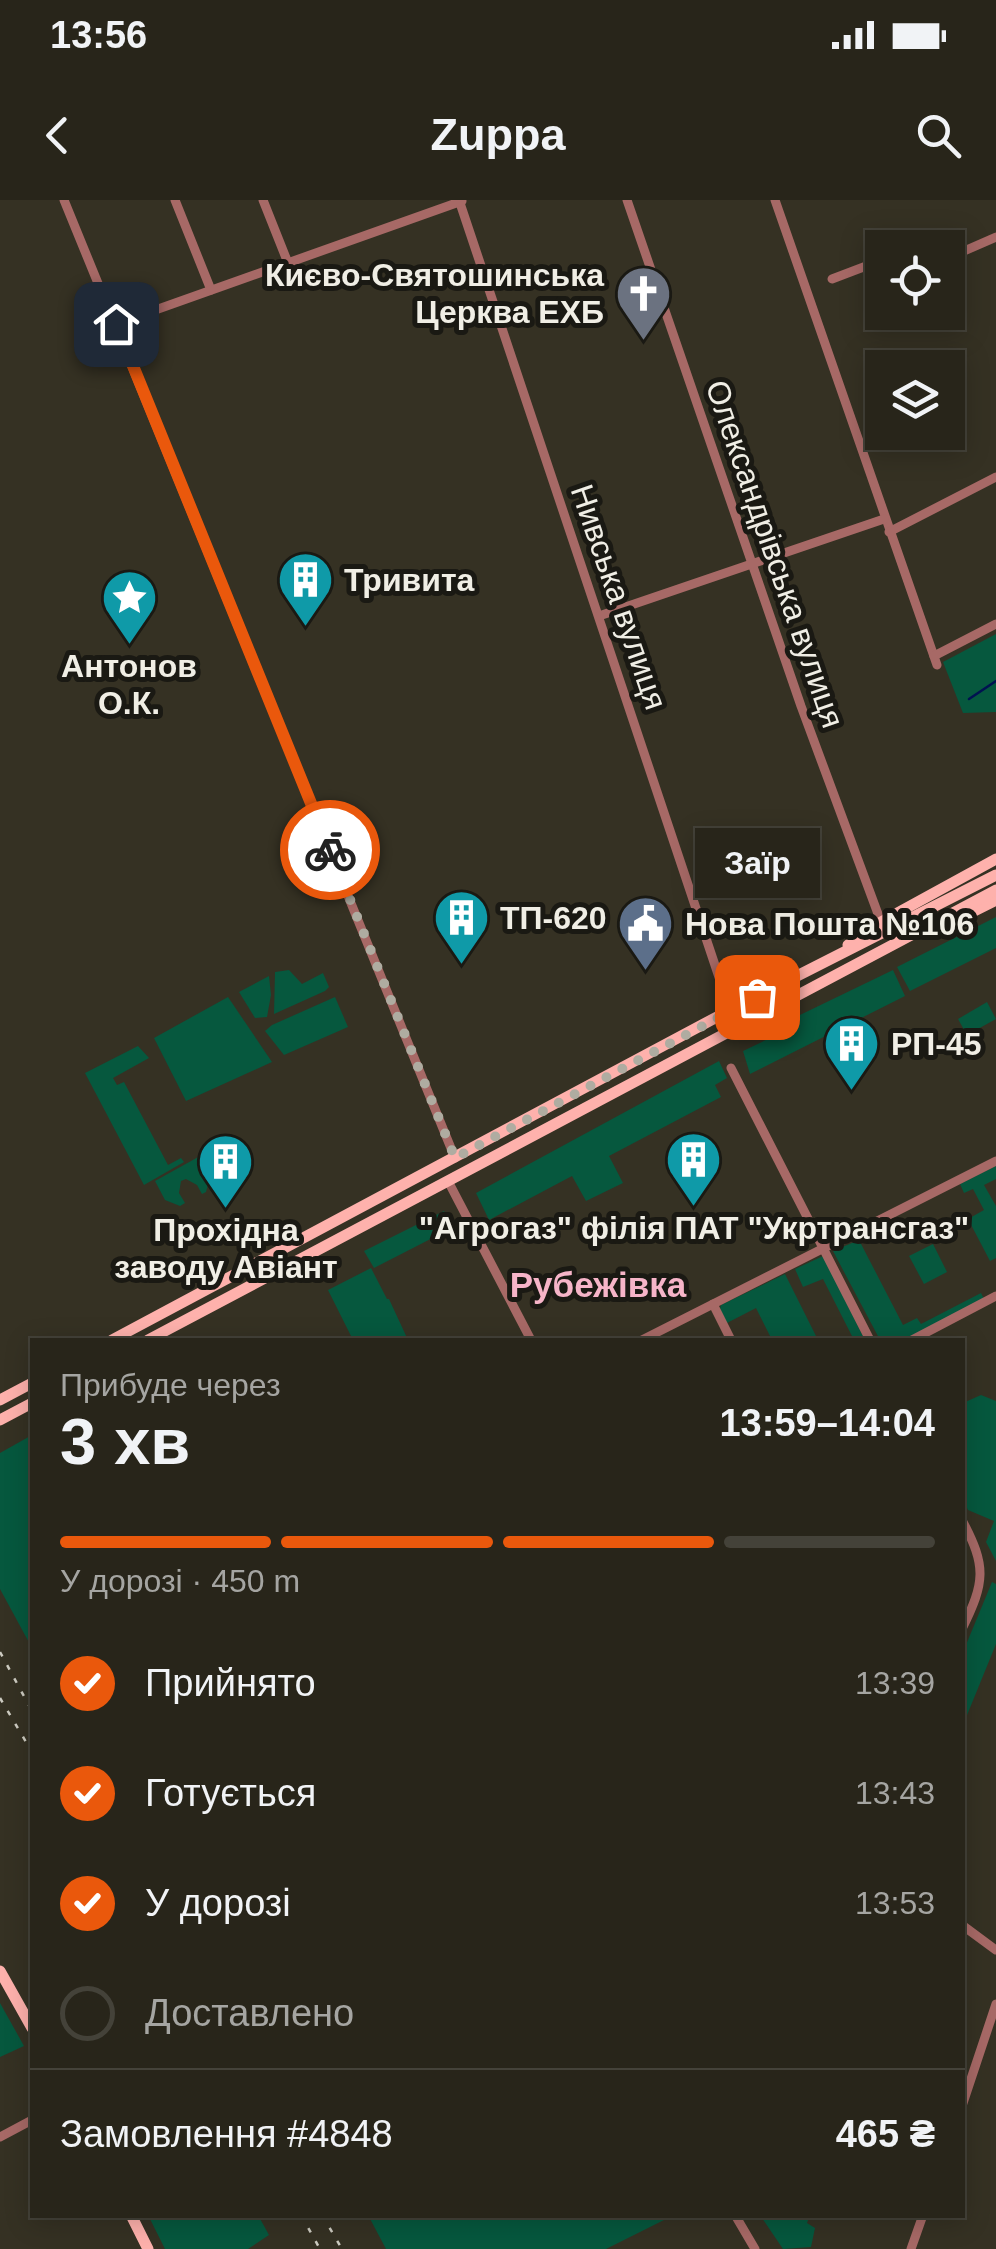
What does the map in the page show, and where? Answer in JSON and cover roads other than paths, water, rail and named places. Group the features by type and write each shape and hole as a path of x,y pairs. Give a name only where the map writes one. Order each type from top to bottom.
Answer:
{"main road":[{"path":"811,970 881,922 996,859"},
{"path":"838,976 896,934 996,875"},
{"path":"116,1338 730,1010 811,970 996,890"},
{"path":"152,1338 838,976 996,900"},
{"path":"0,1400 30,1383"},
{"path":"0,1420 30,1403"},
{"path":"0,1972 4,1987 30,2025"},
{"path":"132,2218 148,2249"}],"street":[{"path":"64,200 455,1158"},
{"path":"174,200 211,290"},
{"path":"263,200 288,263"},
{"name":"Олександрівська вулиця","path":"627,200 751,564 881,922"},
{"path":"776,200 936,660 996,624"},
{"path":"116,324 461,201"},
{"name":"Нивська вулиця","path":"461,201 730,1010"},
{"path":"965,251 996,237"},
{"path":"832,279 865,266"},
{"path":"889,532 996,477"},
{"path":"600,616 884,519"},
{"path":"731,1068 869,1338"},
{"path":"646,1338 996,1161"},
{"path":"448,1181 530,1338"},
{"path":"916,1338 996,1296"},
{"path":"713,1304 730,1338"},
{"path":"965,1526 981,1558 982,1580 965,1621"},
{"path":"965,1927 996,1950"},
{"path":"965,2097 996,2004"},
{"path":"0,2137 30,2121"},
{"path":"737,2218 754,2249"},
{"path":"911,2249 922,2218"}],"waterway":[{"path":"969,699 996,681"}],"railway":[{"path":"0,1652 30,1707"},
{"path":"0,1698 30,1749"},
{"path":"303,2218 320,2249"},
{"path":"324,2218 342,2249"}],"place":[{"name":"Києво-Святошинська Церква ЕХБ","path":"643,342"},
{"name":"Тривита","path":"305,629"},
{"name":"Антонов О.К.","path":"129,646"},
{"name":"ТП-620","path":"461,967"},
{"name":"Нова Пошта №106","path":"646,973"},
{"name":"Заїр","path":"757,997"},
{"name":"РП-45","path":"852,1093"},
{"name":"\"Агрогаз\" філія ПАТ \"Укртрансгаз\"","path":"694,1208"},
{"name":"Прохідна заводу Авіант","path":"226,1210"}],"district":[{"name":"Рубежівка","path":"598,1285"}]}
